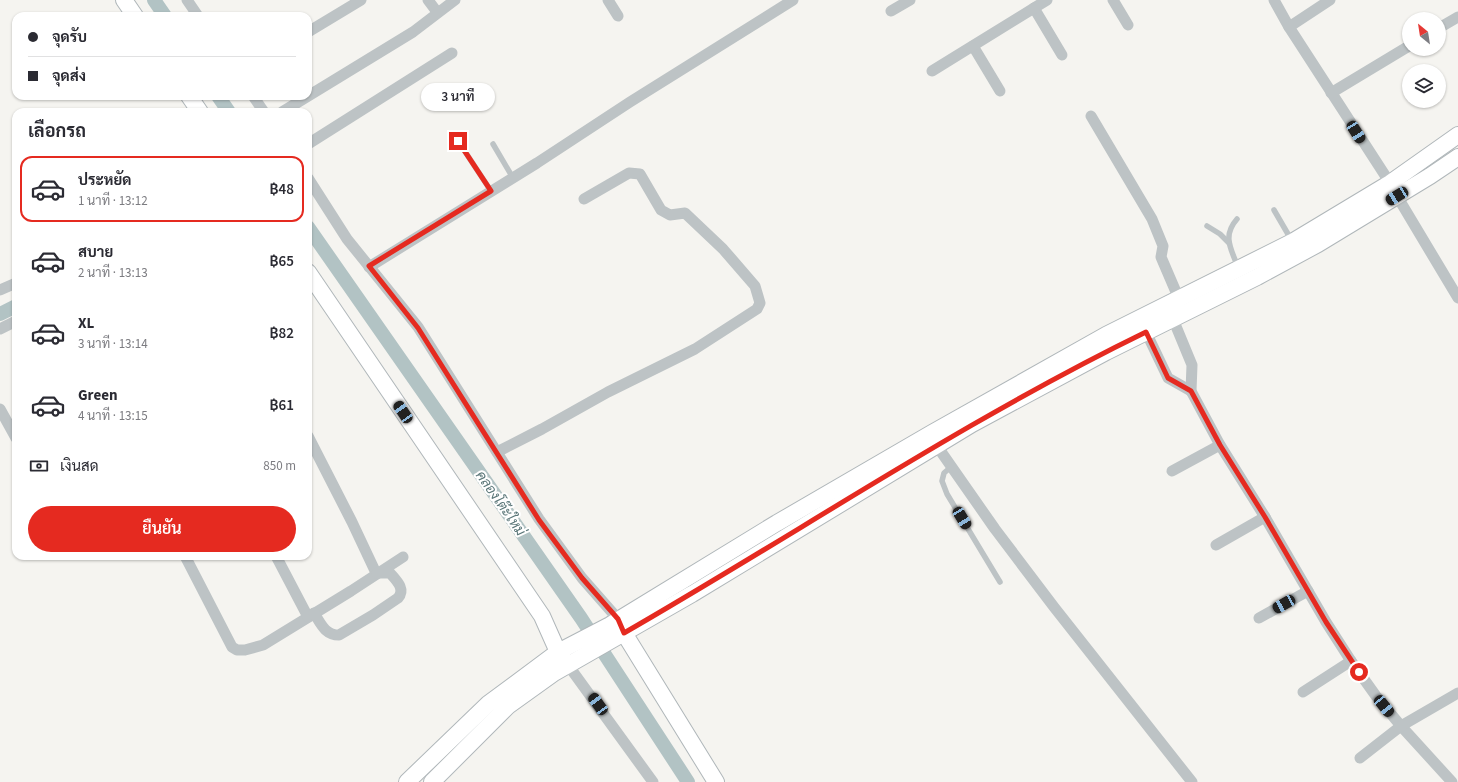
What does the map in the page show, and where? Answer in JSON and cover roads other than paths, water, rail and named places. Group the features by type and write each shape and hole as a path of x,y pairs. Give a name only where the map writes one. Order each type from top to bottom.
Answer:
{"street":[{"path":"124,0 132,12"},
{"path":"186,0 195,12"},
{"path":"312,30 361,0"},
{"path":"428,0 437,12"},
{"path":"312,94 413,32 454,0"},
{"path":"608,0 618,16"},
{"path":"369,266 513,178 793,0"},
{"path":"891,11 910,0"},
{"path":"932,71 1048,0"},
{"path":"1113,0 1128,25"},
{"path":"1274,0 1289,27 1394,190 1458,298"},
{"path":"1289,27 1330,0"},
{"path":"1034,8 1062,55"},
{"path":"1446,24 1458,17"},
{"path":"974,46 1000,91"},
{"path":"1332,93 1402,50"},
{"path":"312,141 452,53"},
{"path":"289,108 302,100"},
{"path":"1092,116 1152,219 1163,246 1161,257 1179,299"},
{"path":"407,782 488,704 567,656 619,628 692,594 972,424 1106,352 1257,277 1318,244 1394,190 1458,135"},
{"path":"619,628 777,523 939,429 1106,335 1458,157"},
{"path":"496,452 542,429 608,392 695,348 757,309 760,303 755,286 723,249 685,213 670,215 661,210 640,174 629,173 584,198"},
{"path":"312,184 347,238 418,328 539,520 619,628 716,782"},
{"path":"312,278 542,616 567,656 652,782"},
{"path":"0,290 12,285"},
{"path":"1173,319 1192,365 1191,391 1220,445 1351,661 1376,696 1401,726 1452,782"},
{"path":"0,329 12,323"},
{"path":"1146,332 1168,378 1191,391"},
{"path":"0,409 12,431"},
{"path":"312,444 352,522 376,574"},
{"path":"1172,471 1220,445"},
{"path":"937,446 995,529 1054,607 1192,782"},
{"path":"1216,545 1265,517"},
{"path":"187,560 232,647 238,650 245,650 262,645 403,557"},
{"path":"278,560 311,615 326,632 332,635 339,635 373,615 401,595 402,591 398,582 390,573 376,574"},
{"path":"1259,618 1308,591"},
{"path":"432,782 508,706 554,673 567,656"},
{"path":"1303,692 1351,661"},
{"path":"1360,758 1401,726 1458,693"}],"lane":[{"path":"458,141 491,191"},
{"path":"493,144 513,178"},
{"path":"1274,210 1292,242"},
{"path":"1237,219 1232,224 1228,234 1229,244 1239,269"},
{"path":"1207,226 1220,234 1229,244"},
{"path":"952,467 944,473 942,481 948,494 1000,582"}],"waterway":[{"name":"คลองโต๊ะใหม่","path":"154,0 162,12"},
{"name":"คลองโต๊ะใหม่","path":"221,100 226,108"},
{"name":"คลองโต๊ะใหม่","path":"312,233 581,618 688,782"},
{"path":"0,314 12,308"}]}
